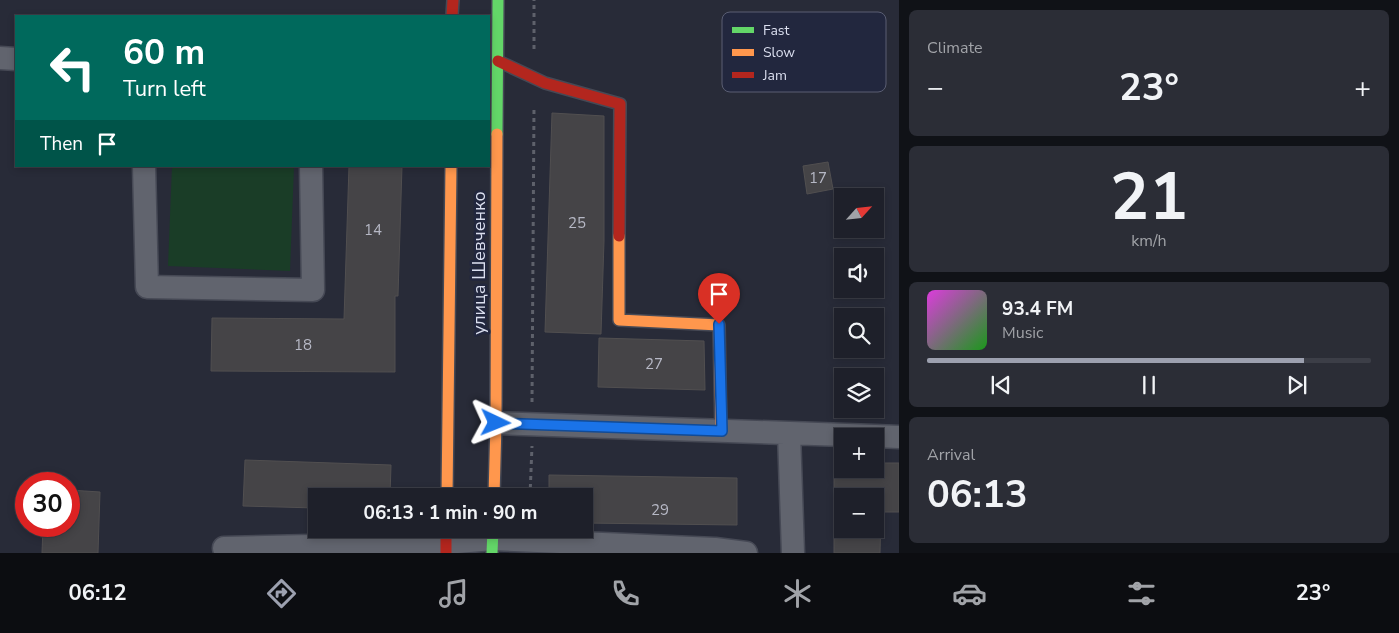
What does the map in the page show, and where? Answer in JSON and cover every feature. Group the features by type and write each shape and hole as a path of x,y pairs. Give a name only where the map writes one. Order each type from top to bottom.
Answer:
{"main road":[{"path":"452,15 453,0"},
{"name":"улица Шевченко","path":"494,488 498,0"},
{"path":"498,61 546,83 620,104 619,320 719,324 722,431"},
{"name":"улица Шевченко","path":"447,488 451,167"}],"street":[{"path":"0,58 15,59"},
{"path":"144,167 147,287 312,290 311,167"},
{"path":"496,423 834,435"},
{"path":"790,433 793,553"},
{"path":"884,436 899,437"},
{"path":"224,548 330,549 446,541 493,540 610,549 746,553"}],"path":[{"path":"530,488 534,0"}],"green space":[{"path":"172,167 294,167 290,271 168,266"}],"building":[{"path":"552,113 604,116 604,241 601,334 545,332"},
{"path":"828,162 833,189 807,194 803,166"},
{"path":"349,167 402,167 398,296 395,296 395,372 211,371 212,318 344,319"},
{"path":"599,338 704,341 705,390 598,387"},
{"path":"245,460 391,465 390,488 308,488 308,508 243,506"},
{"path":"884,463 899,463 899,512 884,512 884,488 834,488 834,478 884,478"},
{"path":"549,475 737,478 737,525 593,523 593,488 549,488"},
{"path":"80,491 100,492 98,553 42,553 43,537 80,537"},
{"path":"834,538 880,538 880,553 834,553"}],"traffic: fast":[{"path":"497,134 498,0"},
{"path":"492,553 493,538"}],"traffic: slow":[{"path":"494,488 497,134"},
{"path":"447,488 451,167"},
{"path":"619,236 619,320 719,325 721,431"}],"traffic: jam":[{"path":"452,15 453,0"},
{"path":"498,61 545,83 620,104 619,236"},
{"path":"446,538 446,553"}],"route":[{"path":"496,423 722,431 719,324"}]}
